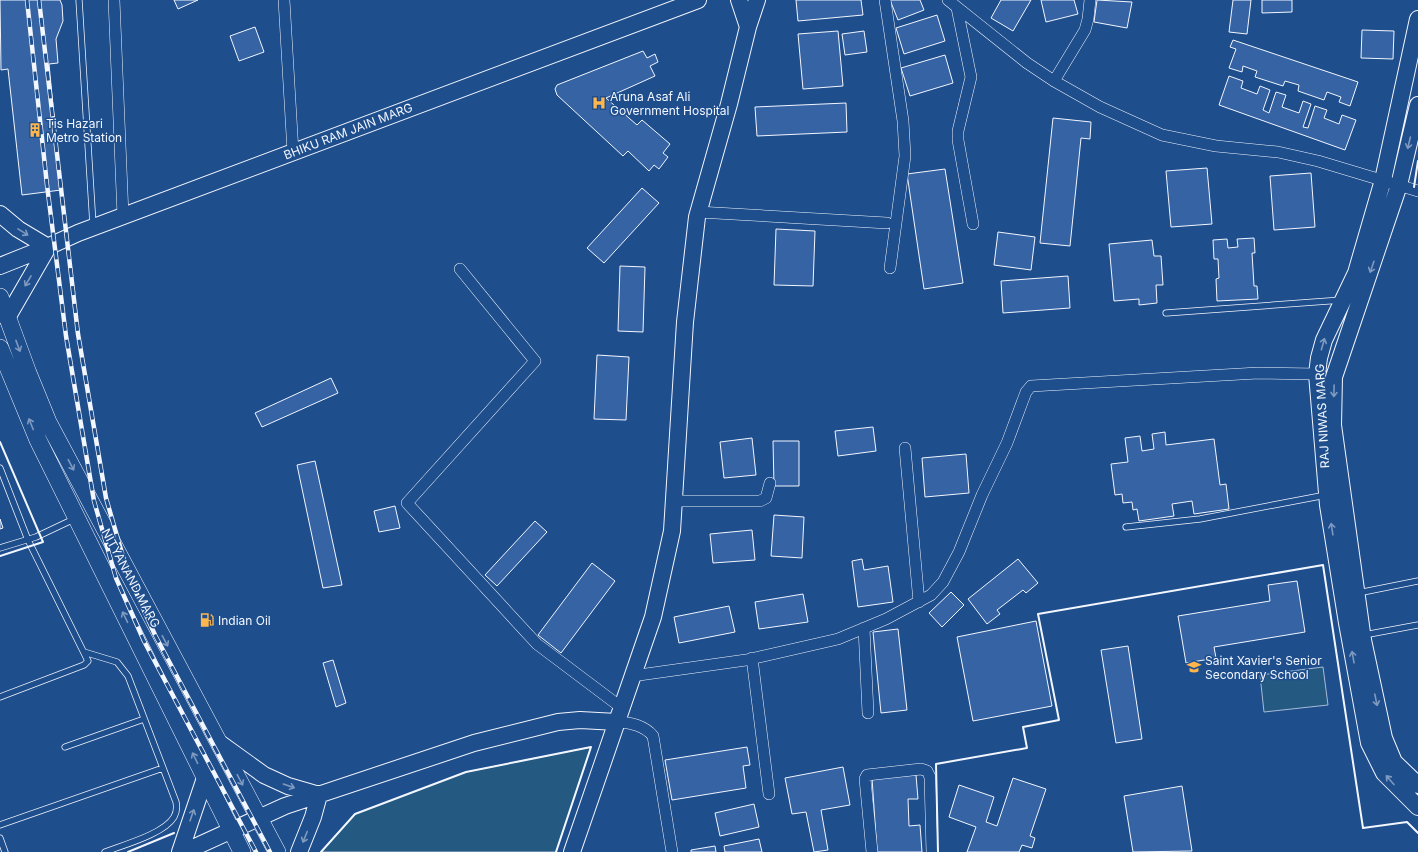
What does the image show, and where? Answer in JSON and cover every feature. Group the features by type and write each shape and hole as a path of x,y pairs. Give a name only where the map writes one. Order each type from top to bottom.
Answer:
{"main road":[{"name":"NITYANAND MARG","path":"0,297 48,422 277,852"},
{"name":"NITYANAND MARG","path":"0,348 38,440 242,852"},
{"path":"89,498 77,520 102,523"}],"street":[{"path":"114,0 123,216"},
{"path":"284,0 292,152"},
{"name":"BHIKU RAM JAIN MARG","path":"0,266 123,216 698,0"},
{"path":"739,0 748,27"},
{"path":"572,852 653,617 672,530 685,322 698,212 729,104 748,27 757,0"},
{"path":"885,0 903,121 905,156 890,268"},
{"path":"948,0 1027,63 1054,82 1100,107 1162,135 1216,146 1278,152 1318,161 1418,191"},
{"path":"1054,82 1085,30 1090,0"},
{"path":"957,8 971,77 958,131 958,140 973,224"},
{"name":"RAJ NIWAS MARG","path":"1418,19 1383,180 1356,273 1324,340 1319,358 1317,374 1335,493 1356,593 1362,636 1384,738 1394,762 1418,785"},
{"name":"RAJ NIWAS MARG","path":"1418,105 1399,185 1334,377 1333,425 1335,493 1347,623 1369,743 1384,773 1418,807"},
{"path":"698,212 887,223"},
{"path":"0,214 18,229 48,247 22,290 8,318"},
{"path":"460,269 535,361 408,503 537,644 620,715 654,736 672,852"},
{"path":"632,676 752,658 838,639 931,595 943,582 1007,443 1026,392 1031,386 1258,373 1317,374"},
{"path":"905,448 919,602"},
{"path":"675,501 760,501 766,498 770,483"},
{"path":"864,628 868,713"},
{"path":"752,658 769,794"},
{"path":"184,852 260,818 319,795 474,742 558,722 620,715"},
{"path":"220,744 264,775 288,786 319,795"},
{"path":"872,852 865,779 867,775 921,769 927,771 930,777 932,852"},
{"path":"180,852 205,778"},
{"path":"299,852 313,817 319,795"}],"lane":[{"path":"79,0 93,228"},
{"path":"1166,313 1342,300"},
{"path":"0,468 28,540 88,661 84,665 0,697"},
{"path":"1126,527 1200,519 1335,493"},
{"path":"0,548 28,540 77,520"},
{"path":"1356,593 1418,581"},
{"path":"1362,636 1418,625"},
{"path":"84,652 117,662 128,676 176,802 177,810 174,818 159,831 105,852"},
{"path":"65,747 144,719"},
{"path":"0,825 163,768"},
{"path":"0,838 5,852"}],"shaded area":[{"path":"1323,667 1328,705 1264,712 1260,675"},
{"path":"591,747 556,852 321,852 355,814 466,772"}],"building":[{"name":"Tis Hazari Metro Station","path":"0,0 60,0 62,5 63,21 56,39 58,63 49,64 61,190 22,195 8,69 1,70"},
{"path":"174,0 198,0 178,9"},
{"path":"796,0 861,0 863,15 798,21"},
{"path":"890,0 920,0 924,10 898,20"},
{"path":"1001,0 1031,0 1013,31 991,18"},
{"path":"1041,0 1074,0 1078,14 1046,22"},
{"path":"1097,0 1132,2 1127,28 1094,22"},
{"path":"1233,0 1251,0 1247,34 1229,32"},
{"path":"1262,0 1292,0 1292,12 1262,13"},
{"path":"937,15 945,41 904,54 896,28"},
{"path":"255,27 264,52 239,61 230,36"},
{"path":"1362,30 1394,31 1393,59 1361,58"},
{"path":"838,31 843,86 803,89 798,34"},
{"path":"864,31 867,52 845,55 842,34"},
{"path":"1233,40 1358,82 1350,106 1339,102 1341,97 1327,92 1324,100 1298,91 1299,85 1285,81 1283,86 1255,77 1257,71 1243,66 1242,72 1229,68 1236,49 1230,47"},
{"path":"643,51 647,58 655,54 658,62 650,66 655,76 606,98 637,125 642,120 670,144 663,153 668,157 659,169 654,165 649,171 628,151 623,156 557,95 555,89 557,85"},
{"path":"945,55 953,83 910,96 901,68"},
{"path":"1229,76 1243,81 1241,88 1257,94 1260,86 1270,90 1263,110 1269,113 1276,92 1286,95 1282,107 1299,113 1303,101 1311,104 1303,127 1308,128 1315,106 1327,110 1324,118 1339,124 1342,115 1356,120 1345,150 1219,105"},
{"path":"846,103 847,132 757,136 755,107"},
{"path":"1053,118 1091,122 1090,139 1081,138 1070,246 1040,243"},
{"path":"1207,168 1212,224 1171,227 1166,171"},
{"path":"945,169 963,283 924,289 907,174"},
{"path":"1311,173 1315,227 1274,230 1270,176"},
{"path":"642,188 659,203 604,263 587,248"},
{"path":"776,229 815,231 813,286 774,285"},
{"path":"998,232 1035,237 1031,270 994,265"},
{"path":"1254,238 1255,253 1252,253 1254,286 1257,286 1258,299 1217,301 1216,279 1219,278 1218,259 1214,259 1213,240 1227,239 1228,248 1238,247 1237,239"},
{"path":"1152,240 1154,256 1161,256 1163,285 1156,285 1157,303 1139,305 1139,299 1114,301 1109,244"},
{"path":"620,266 645,267 643,332 618,331"},
{"path":"1068,276 1070,308 1003,313 1001,281"},
{"path":"597,355 629,357 626,420 594,419"},
{"path":"331,378 338,393 262,427 255,413"},
{"path":"873,427 876,451 838,456 835,431"},
{"path":"1165,432 1166,445 1214,439 1220,485 1226,484 1229,509 1194,514 1192,501 1172,504 1174,516 1139,521 1137,509 1133,510 1132,502 1123,503 1122,494 1115,495 1111,464 1128,462 1125,438 1140,436 1142,451 1154,449 1152,434"},
{"path":"752,438 756,475 724,478 720,442"},
{"path":"773,441 799,441 799,486 774,486"},
{"path":"966,454 969,493 925,497 922,458"},
{"path":"315,461 342,585 323,588 297,465"},
{"path":"395,506 400,528 379,532 374,511"},
{"path":"774,515 804,517 802,558 771,556"},
{"path":"0,519 3,528 0,529"},
{"path":"535,521 547,532 497,586 485,575"},
{"path":"752,530 755,560 713,563 710,534"},
{"path":"862,559 864,570 888,566 893,602 858,607 852,561"},
{"path":"1018,559 1038,583 1026,593 1023,590 997,610 1000,614 987,624 968,599"},
{"path":"592,563 615,581 561,653 538,635"},
{"path":"1297,581 1305,632 1214,647 1216,658 1186,663 1178,616 1270,601 1268,585"},
{"path":"951,592 964,605 942,627 929,613"},
{"path":"803,594 808,622 759,629 755,602"},
{"path":"729,606 735,632 679,643 674,617"},
{"path":"1036,621 1052,706 973,721 957,637"},
{"path":"898,629 907,710 881,713 873,632"},
{"path":"1128,646 1142,739 1116,743 1101,650"},
{"path":"333,660 346,703 336,707 323,663"},
{"path":"747,747 750,765 743,766 746,788 672,800 665,760"},
{"path":"843,767 850,805 821,810 828,850 814,852 806,812 792,814 785,778"},
{"path":"916,775 918,799 908,799 909,826 920,825 922,852 877,852 872,778"},
{"path":"1013,778 1046,789 1030,836 1035,838 1032,848 1022,845 1019,852 967,852 976,827 949,817 959,785 994,797 986,822 997,826"},
{"path":"1182,786 1192,851 1133,852 1124,796"},
{"path":"754,804 759,827 720,836 715,813"},
{"path":"759,839 762,852 725,852 724,846"},
{"path":"715,846 716,852 691,852 691,850"}],"railway":[{"path":"27,0 47,185 66,336 94,501 116,578 144,641 256,852"},
{"path":"39,0 78,334 106,498 128,574 155,635 270,852"}],"wall":[{"path":"1414,187 1418,161"},
{"path":"0,442 43,542 0,556"},
{"path":"938,852 936,764 1027,748 1023,727 1059,720 1038,614 1323,565 1363,828 1407,822 1418,833"},
{"path":"321,852 355,814 466,772 591,747 556,852"},
{"path":"128,852 174,833"}],"place":[{"name":"Aruna Asaf Ali Government Hospital","path":"599,103"},
{"name":"Tis Hazari Metro Station","path":"35,130"},
{"name":"Indian Oil","path":"207,620"},
{"name":"Saint Xavier's Senior Secondary School","path":"1194,667"}]}
